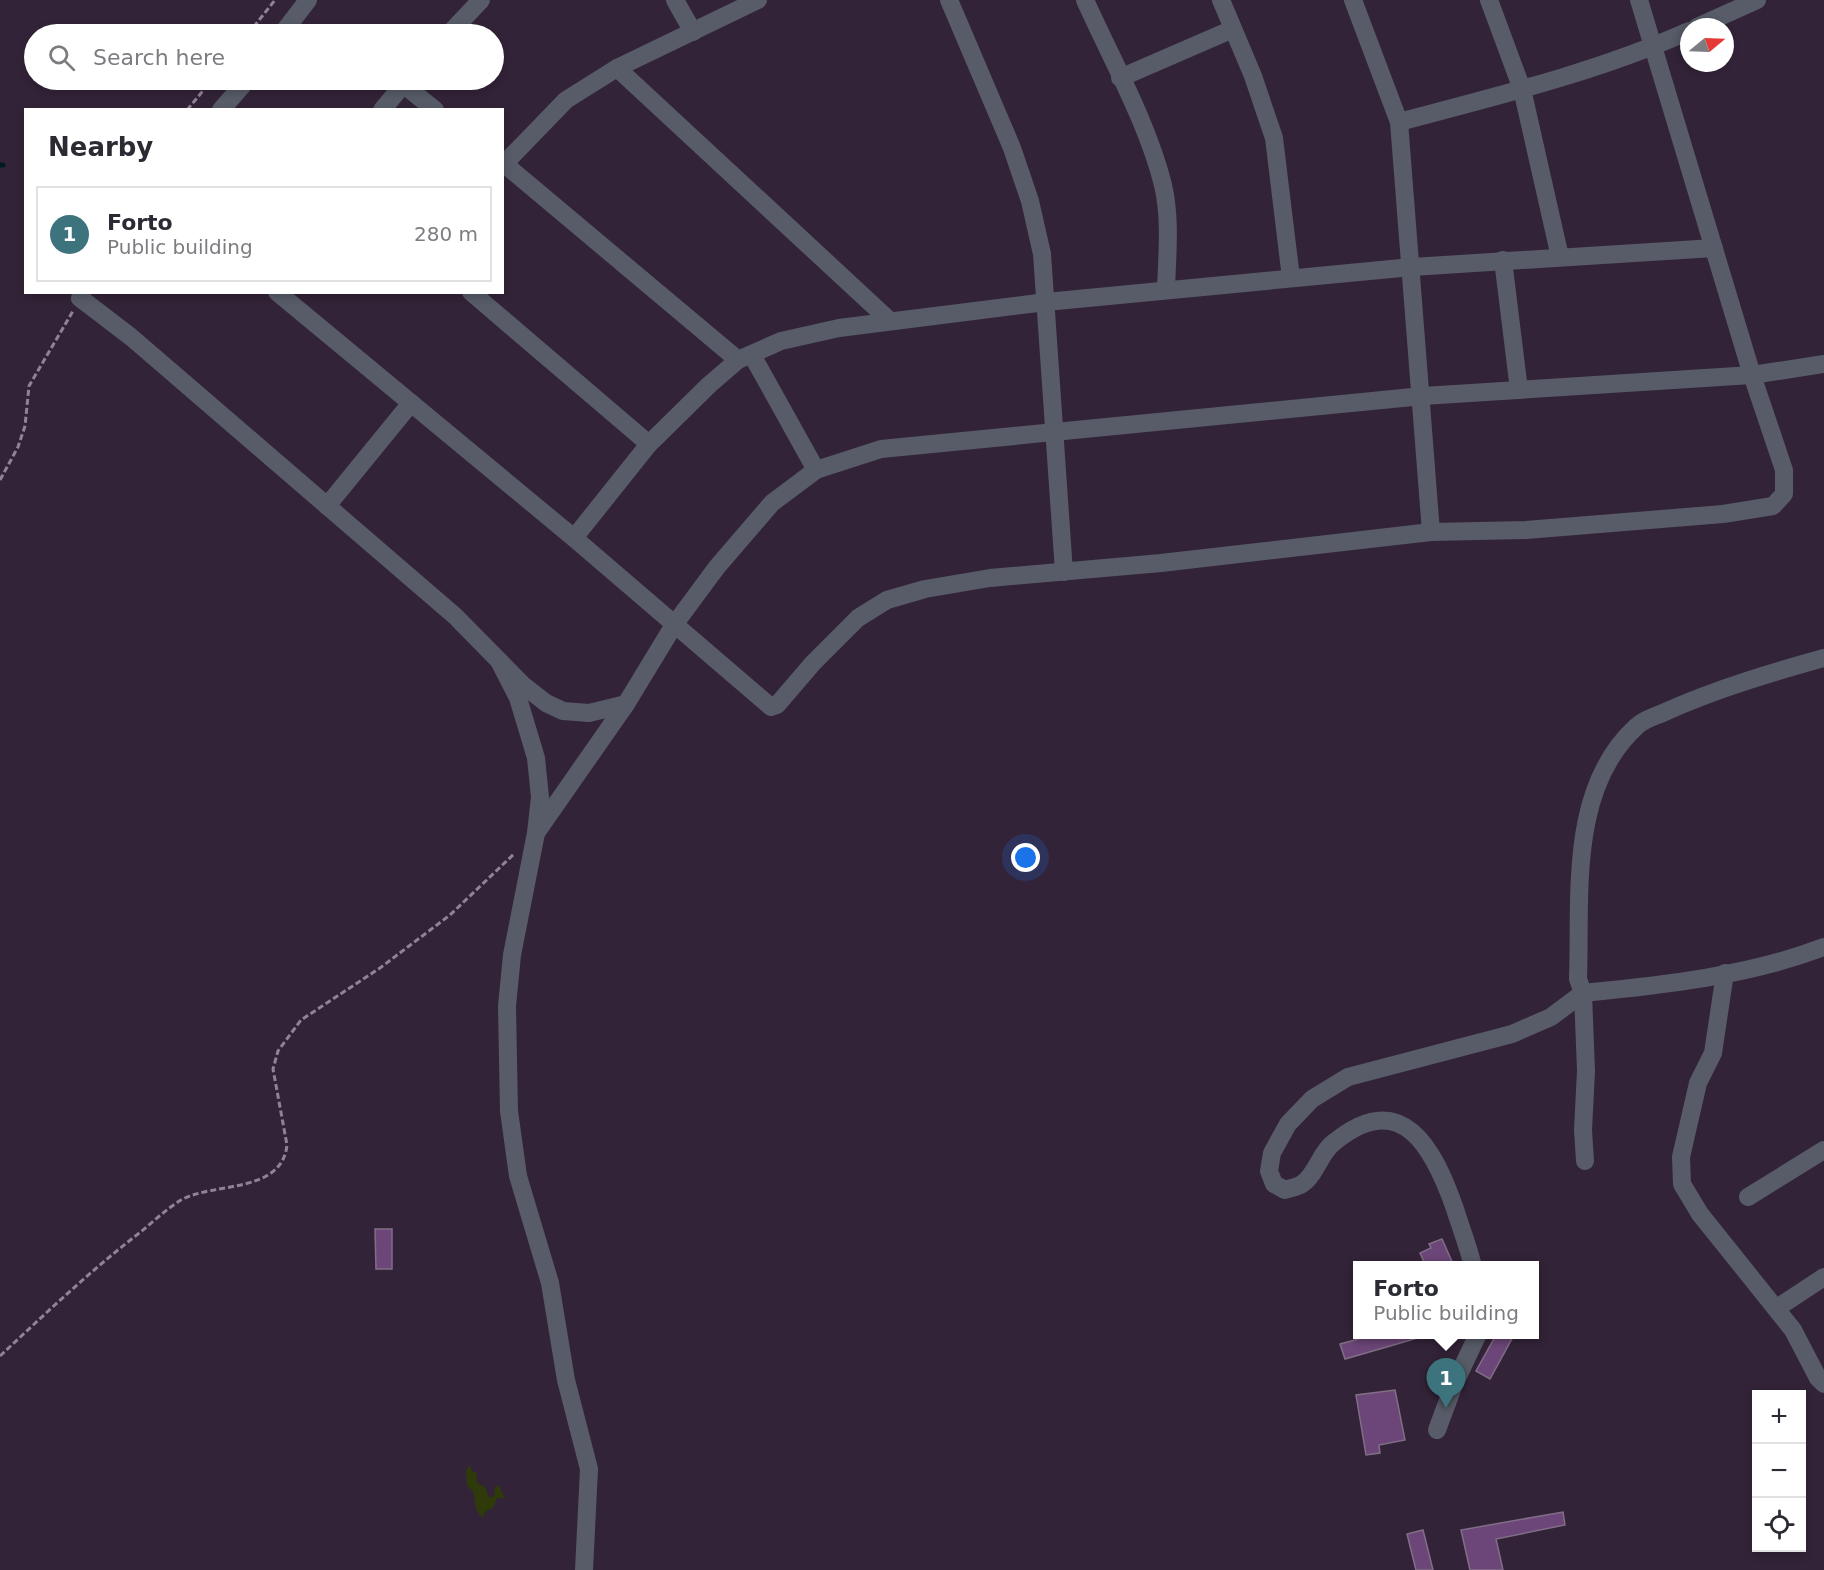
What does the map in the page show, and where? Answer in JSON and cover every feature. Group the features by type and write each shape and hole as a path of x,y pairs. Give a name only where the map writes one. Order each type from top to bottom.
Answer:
{"street":[{"path":"290,24 308,0"},
{"path":"458,24 481,0"},
{"path":"675,0 693,32"},
{"path":"504,162 566,100 617,68 758,0"},
{"path":"949,0 1012,148 1030,201 1042,254 1064,572"},
{"path":"1085,0 1153,152 1164,187 1168,228 1166,290"},
{"path":"1221,0 1253,76 1274,138 1291,278"},
{"path":"1353,0 1399,122 1423,396 1431,532"},
{"path":"1489,0 1522,89 1560,257"},
{"path":"279,294 574,538 771,707 777,705 813,663 858,618 887,600 926,589 990,578 1431,532 1526,530 1724,514 1773,506 1784,494 1784,470 1752,375 1639,0"},
{"path":"1717,18 1757,0"},
{"path":"1120,78 1233,29"},
{"path":"1399,122 1522,89 1654,46 1680,34"},
{"path":"617,68 890,321"},
{"path":"223,108 238,90"},
{"path":"384,108 398,90"},
{"path":"414,90 433,108"},
{"path":"504,164 745,358 816,470"},
{"path":"574,538 649,444 745,358 781,341 839,328 890,321 1166,290 1503,260 1714,248"},
{"path":"1503,260 1519,390"},
{"path":"473,294 649,444"},
{"path":"81,295 455,616 523,685 563,711 589,713 626,704"},
{"path":"536,833 626,704 674,625 717,567 772,503 816,470 881,449 1423,396 1752,375 1824,364"},
{"path":"327,506 411,403"},
{"path":"1586,1161 1582,1130 1586,1071 1583,993 1578,980 1584,834 1592,797 1613,753 1638,724 1692,699 1824,658"},
{"path":"499,661 518,698 536,758 540,797 536,833 512,955 507,1006 509,1112 518,1176 550,1283 566,1380 589,1469 584,1570"},
{"path":"1471,1261 1443,1175 1430,1150 1412,1130 1394,1122 1370,1123 1348,1132 1330,1145 1303,1184 1285,1190 1274,1184 1269,1171 1272,1153 1288,1124 1312,1099 1348,1077 1512,1034 1551,1017 1583,993 1725,973 1783,962 1824,947"},
{"path":"1725,973 1713,1053 1698,1083 1681,1158 1682,1184 1700,1214 1793,1330 1818,1378 1824,1383"},
{"path":"1748,1197 1824,1150"},
{"path":"1777,1308 1824,1277"},
{"path":"1437,1430 1453,1387 1476,1339"}],"path":[{"path":"256,24 275,0"},
{"path":"189,108 204,90"},
{"path":"0,480 18,447 25,426 29,386 81,295"},
{"path":"0,1356 92,1270 179,1201 199,1191 238,1187 266,1176 286,1157 287,1145 273,1069 278,1051 301,1020 380,968 450,915 536,833"}],"green space":[{"path":"470,1465 472,1472 476,1471 477,1483 485,1487 489,1498 494,1496 495,1487 498,1485 505,1498 497,1498 493,1508 486,1511 482,1518 476,1509 473,1491 467,1486 466,1470"}],"building":[{"path":"375,1229 392,1229 392,1269 376,1269"},
{"path":"1442,1239 1452,1261 1424,1261 1420,1253 1431,1248 1429,1244"},
{"path":"1358,1339 1415,1339 1345,1359 1340,1344"},
{"path":"1494,1339 1512,1339 1490,1379 1476,1371"},
{"path":"1395,1390 1405,1440 1379,1445 1380,1453 1366,1455 1356,1395"},
{"path":"1563,1512 1565,1525 1496,1539 1503,1570 1470,1570 1461,1530"},
{"path":"1423,1530 1433,1570 1416,1570 1407,1534"}],"place":[{"name":"Forto","path":"1446,1408"}]}
